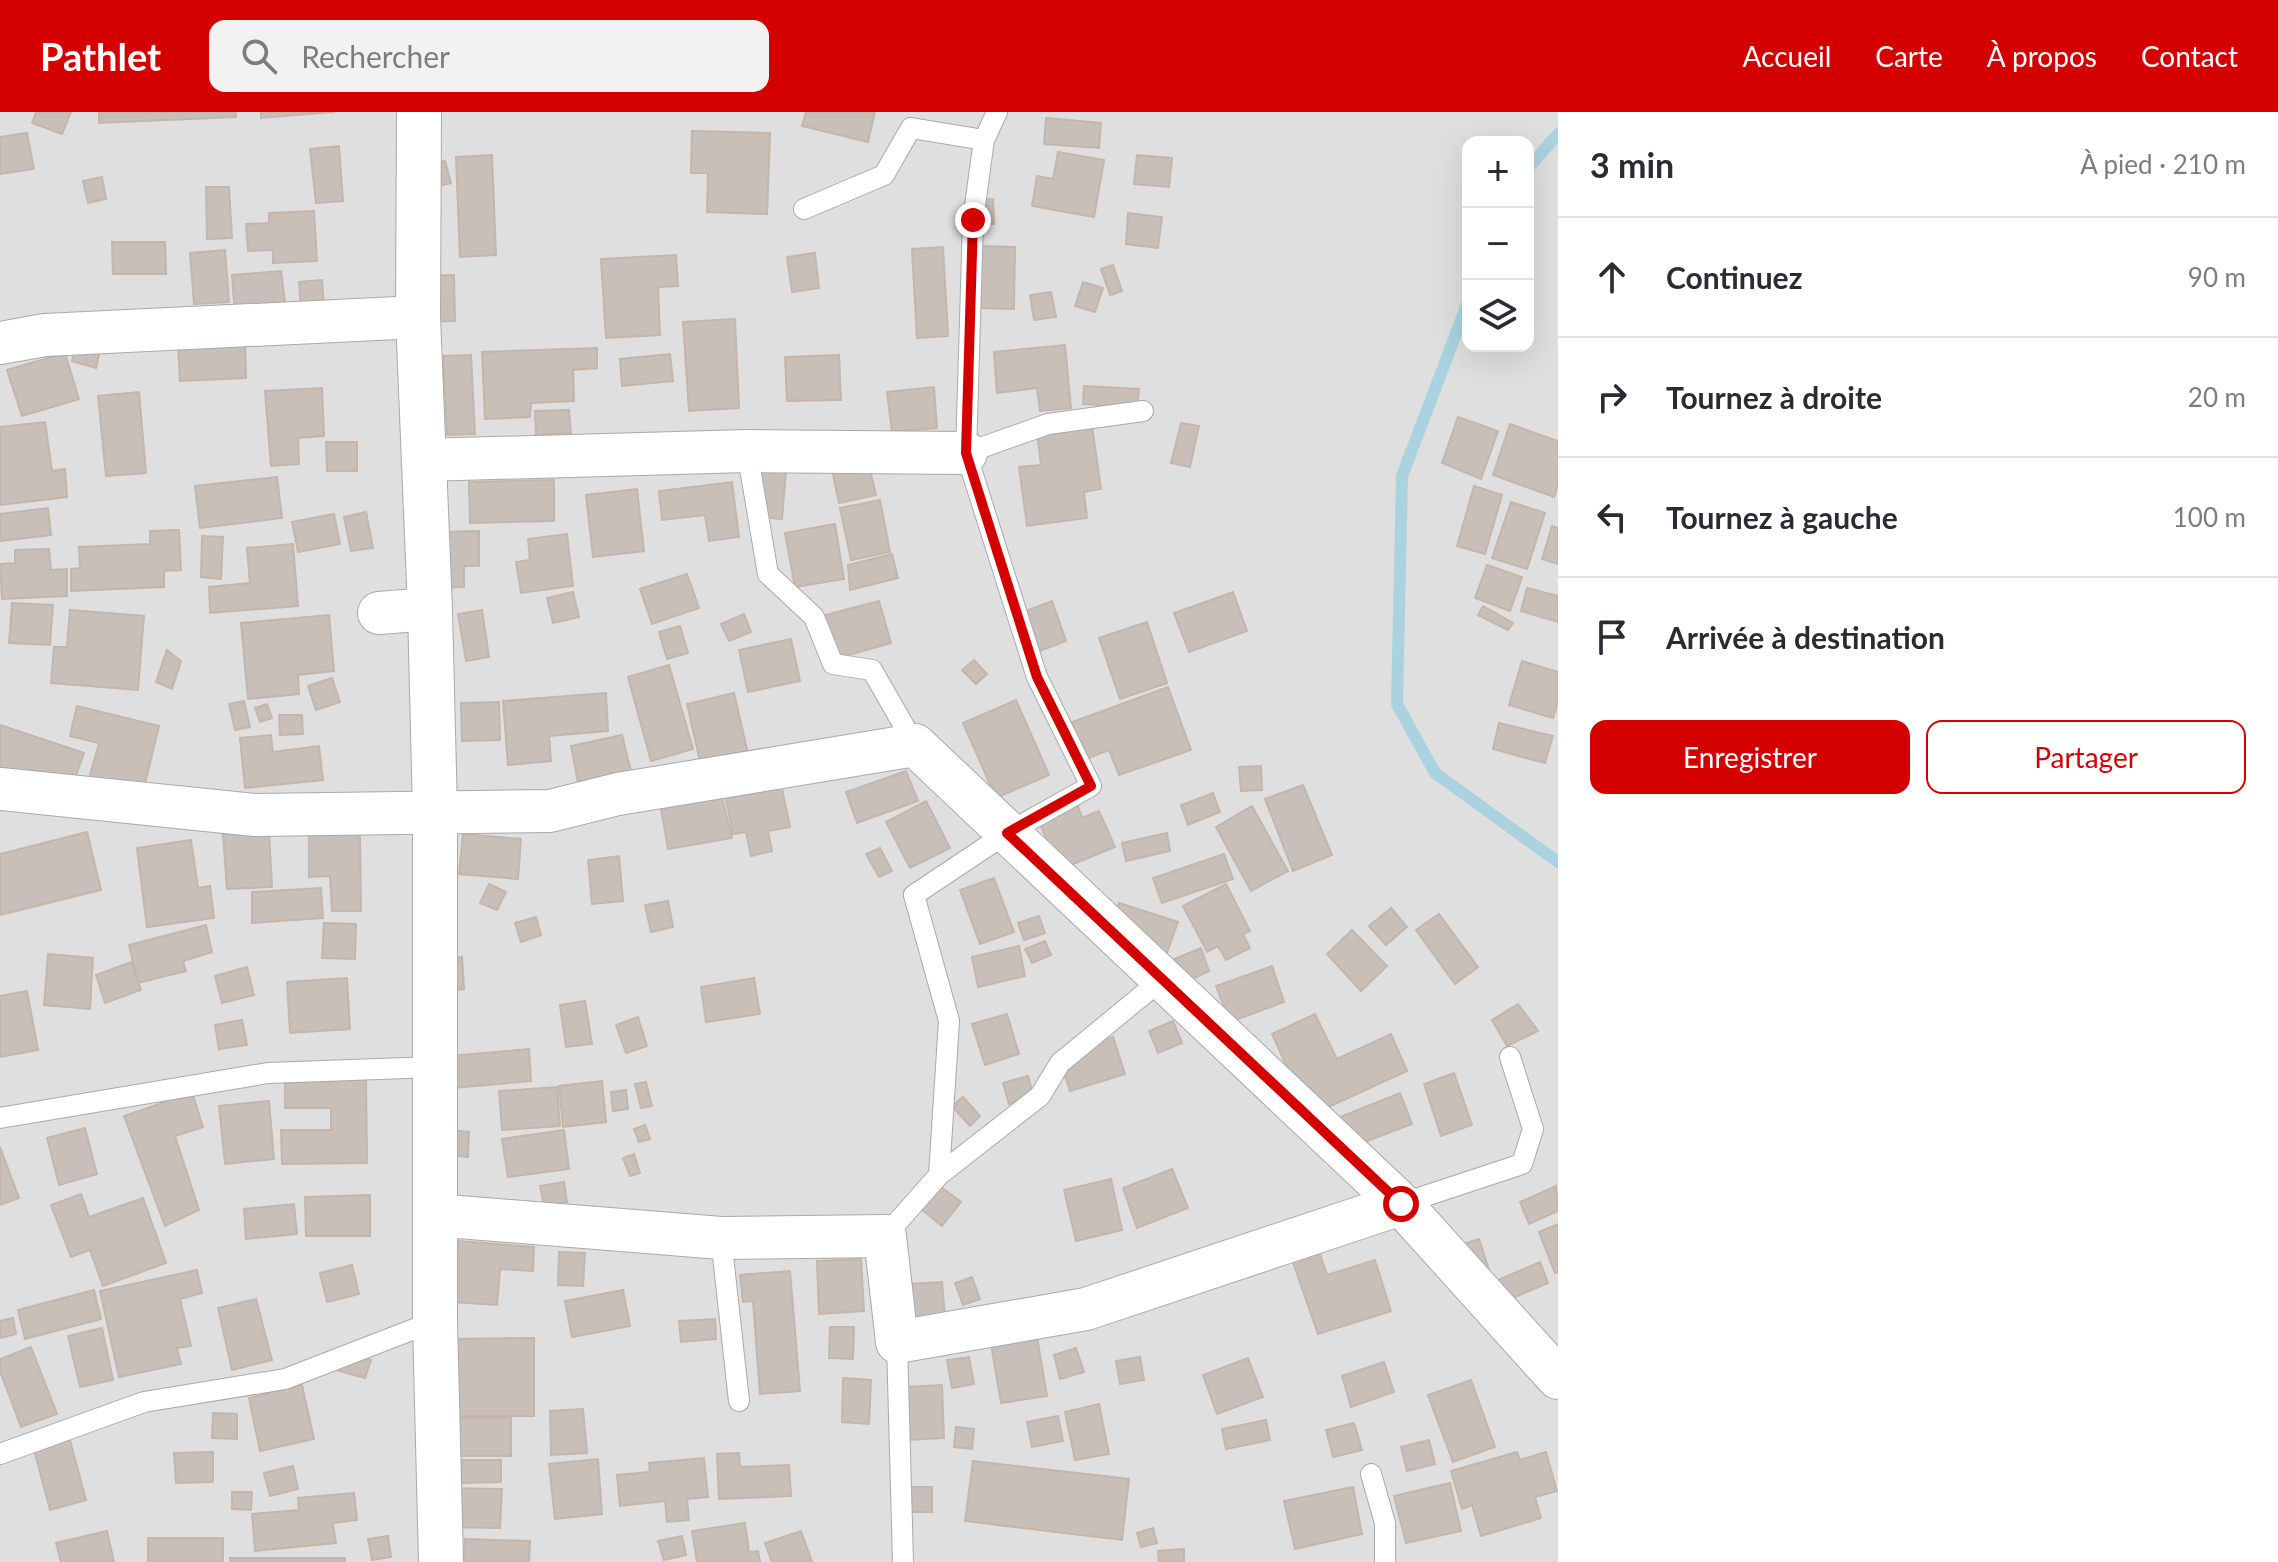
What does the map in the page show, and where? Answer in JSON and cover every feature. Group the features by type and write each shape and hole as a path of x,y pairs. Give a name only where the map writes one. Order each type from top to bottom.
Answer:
{"street":[{"path":"419,112 418,317 435,812 434,1215 441,1562"},
{"path":"0,343 45,335 418,317"},
{"path":"423,460 747,451 966,453"},
{"path":"379,613 430,609"},
{"path":"0,789 255,815 550,811 618,794 915,745 1401,1204 1558,1378"},
{"path":"434,1215 721,1238 885,1236 897,1342 1086,1309 1401,1204"}],"lane":[{"path":"939,1175 949,1021 914,895 1007,833 1091,786 1037,677 966,453 973,220 984,140 997,112"},
{"path":"804,209 884,175 911,128 984,140"},
{"path":"966,453 1048,424 1143,411"},
{"path":"747,451 768,574 814,617 833,664 872,670 915,745"},
{"path":"885,1236 939,1175 1040,1096 1060,1063 1161,980"},
{"path":"1401,1204 1522,1164 1533,1129 1510,1057"},
{"path":"0,1118 268,1073 434,1067"},
{"path":"721,1238 739,1401"},
{"path":"0,1454 144,1402 285,1379 435,1321"},
{"path":"897,1342 903,1562"},
{"path":"1371,1474 1385,1523 1385,1562"}],"shaded area":[{"path":"0,112 1558,112 1558,1562 0,1562"}],"building":[{"path":"36,112 71,112 62,134 32,123"},
{"path":"99,112 236,112 236,117 99,123"},
{"path":"261,112 334,112 261,118"},
{"path":"806,112 875,112 868,142 802,126"},
{"path":"1046,118 1101,123 1099,148 1044,144"},
{"path":"692,131 770,133 767,214 707,212 708,173 691,173"},
{"path":"27,133 34,169 0,174 0,137"},
{"path":"339,146 343,201 316,203 310,149"},
{"path":"1058,152 1104,160 1094,217 1032,206 1037,176 1053,179"},
{"path":"492,155 496,255 460,257 456,157"},
{"path":"1137,155 1172,158 1169,187 1134,184"},
{"path":"445,161 451,183 427,189 422,168"},
{"path":"102,177 106,199 88,203 83,181"},
{"path":"206,187 229,187 232,238 207,239"},
{"path":"993,199 994,224 977,224 976,200"},
{"path":"314,211 317,261 273,263 273,250 248,251 246,224 269,223 269,213"},
{"path":"1128,213 1162,217 1158,248 1126,244"},
{"path":"112,242 165,242 166,274 113,274"},
{"path":"977,246 1015,247 1014,309 976,308"},
{"path":"943,247 948,336 917,338 912,249"},
{"path":"225,250 229,302 194,304 190,253"},
{"path":"815,253 819,288 792,292 787,257"},
{"path":"676,255 678,286 658,287 660,335 606,338 601,259"},
{"path":"1113,265 1122,291 1110,295 1101,269"},
{"path":"281,271 286,310 235,315 232,275"},
{"path":"454,275 455,321 422,322 421,276"},
{"path":"322,280 324,309 301,310 299,282"},
{"path":"1083,282 1103,288 1095,312 1075,306"},
{"path":"1051,292 1056,317 1034,320 1030,295"},
{"path":"735,319 739,408 689,411 683,322"},
{"path":"79,336 102,342 96,368 72,361"},
{"path":"245,342 246,378 180,381 178,344"},
{"path":"1065,345 1071,408 1040,411 1037,388 997,393 994,352"},
{"path":"597,348 597,368 573,370 574,401 531,403 530,417 485,419 482,352"},
{"path":"65,353 79,399 22,416 7,370"},
{"path":"670,354 673,381 622,386 620,359"},
{"path":"471,355 475,434 447,435 443,356"},
{"path":"839,355 841,400 787,401 785,357"},
{"path":"1084,386 1139,389 1137,407 1083,404"},
{"path":"934,387 937,428 892,432 887,392"},
{"path":"322,388 324,436 298,438 299,464 271,466 265,391"},
{"path":"139,392 146,473 106,476 98,396"},
{"path":"569,410 571,433 536,435 535,411"},
{"path":"1458,417 1498,431 1481,479 1442,463"},
{"path":"45,422 52,471 65,469 67,497 0,505 0,427"},
{"path":"1181,423 1199,426 1190,467 1171,463"},
{"path":"1510,424 1558,441 1558,485 1554,497 1493,475"},
{"path":"1092,426 1101,489 1084,492 1087,518 1027,526 1019,467 1041,465 1037,433"},
{"path":"326,442 357,442 357,471 327,471"},
{"path":"868,462 876,495 839,503 832,470"},
{"path":"758,469 786,471 782,519 755,517"},
{"path":"277,477 282,518 200,528 195,486"},
{"path":"554,480 554,521 470,523 469,482"},
{"path":"732,482 739,537 709,541 705,515 662,520 659,491"},
{"path":"1474,486 1502,495 1485,554 1457,546"},
{"path":"637,489 644,551 593,557 586,495"},
{"path":"880,500 890,552 851,560 840,508"},
{"path":"1511,502 1545,513 1527,569 1492,558"},
{"path":"48,508 51,535 0,541 0,514"},
{"path":"366,512 373,548 351,551 344,517"},
{"path":"334,514 340,544 298,552 292,522"},
{"path":"835,524 844,579 795,587 785,533"},
{"path":"1552,526 1558,528 1558,564 1542,559"},
{"path":"179,530 181,570 164,571 164,587 71,591 71,569 80,568 79,547 150,544 150,531"},
{"path":"479,531 479,566 464,566 464,587 440,588 438,532"},
{"path":"567,534 573,586 521,593 516,562 530,560 528,539"},
{"path":"202,536 223,537 221,579 201,577"},
{"path":"293,544 298,606 210,613 209,587 250,583 247,548"},
{"path":"49,549 51,570 67,569 67,596 2,599 0,564 15,563 15,550"},
{"path":"892,554 898,578 850,590 848,565"},
{"path":"1487,565 1522,577 1510,611 1475,598"},
{"path":"687,574 699,608 652,624 640,589"},
{"path":"1527,588 1558,596 1558,622 1521,611"},
{"path":"573,592 579,617 553,623 547,598"},
{"path":"1233,592 1247,631 1189,652 1174,613"},
{"path":"879,601 891,643 834,659 822,616"},
{"path":"1052,601 1066,641 1027,656 1013,616"},
{"path":"12,603 53,605 50,645 9,643"},
{"path":"1483,606 1513,623 1508,630 1478,615"},
{"path":"70,610 144,616 138,690 51,683 54,647 67,647"},
{"path":"482,610 489,657 466,661 458,614"},
{"path":"744,614 751,632 729,641 721,624"},
{"path":"329,615 334,671 298,675 299,694 248,699 241,623"},
{"path":"1147,622 1167,683 1120,699 1099,638"},
{"path":"680,626 688,653 667,659 659,632"},
{"path":"791,639 800,681 748,692 739,650"},
{"path":"167,650 181,661 172,689 156,682"},
{"path":"974,660 987,674 976,684 962,670"},
{"path":"1522,661 1558,672 1558,702 1553,718 1509,705"},
{"path":"669,665 693,749 651,761 628,677"},
{"path":"332,678 340,702 316,710 308,686"},
{"path":"1168,687 1191,750 1119,775 1109,750 1084,760 1072,722"},
{"path":"606,693 608,731 549,736 551,761 508,765 503,701"},
{"path":"734,693 749,758 702,770 687,704"},
{"path":"1016,700 1049,775 996,798 963,723"},
{"path":"244,701 250,727 235,730 229,704"},
{"path":"499,702 500,740 462,741 461,703"},
{"path":"267,704 272,718 260,722 255,708"},
{"path":"77,706 159,726 143,792 89,779 99,743 70,736"},
{"path":"279,715 302,715 303,734 280,735"},
{"path":"1499,723 1553,736 1545,763 1493,749"},
{"path":"0,725 84,753 68,798 0,775"},
{"path":"271,735 273,752 319,746 323,780 245,788 240,738"},
{"path":"622,735 631,771 578,782 571,746"},
{"path":"1261,766 1262,790 1241,791 1239,767"},
{"path":"906,771 918,801 857,823 846,792"},
{"path":"780,779 790,827 768,831 772,851 751,856 746,832 733,834 724,790"},
{"path":"1303,785 1332,855 1293,871 1265,799"},
{"path":"1213,793 1220,812 1188,825 1181,805"},
{"path":"722,797 732,838 668,849 661,808"},
{"path":"926,801 950,848 910,868 886,822"},
{"path":"1077,803 1082,818 1099,811 1115,847 1059,870 1038,819"},
{"path":"1252,806 1288,871 1251,891 1216,827"},
{"path":"87,832 101,890 0,915 0,854"},
{"path":"269,832 272,887 227,889 223,834"},
{"path":"360,833 361,911 332,911 330,876 309,877 309,834"},
{"path":"1167,833 1170,851 1126,861 1122,843"},
{"path":"463,834 521,839 518,879 459,874"},
{"path":"191,840 198,888 210,886 214,918 147,927 137,848"},
{"path":"880,848 892,871 879,877 866,854"},
{"path":"1224,854 1233,879 1162,903 1153,878"},
{"path":"619,856 623,901 592,904 588,860"},
{"path":"994,878 1014,932 980,944 960,890"},
{"path":"489,884 506,892 497,910 480,903"},
{"path":"1226,884 1250,931 1243,934 1250,948 1226,960 1218,946 1207,952 1183,906"},
{"path":"321,888 323,918 252,923 252,892"},
{"path":"668,901 673,927 651,932 645,905"},
{"path":"1119,903 1178,922 1165,958 1107,938"},
{"path":"1391,908 1407,927 1386,945 1369,926"},
{"path":"1439,914 1478,967 1455,984 1416,930"},
{"path":"1039,916 1045,933 1024,940 1018,923"},
{"path":"536,917 541,935 521,942 515,923"},
{"path":"324,923 356,924 355,959 322,958"},
{"path":"206,925 212,952 183,961 186,971 138,983 129,945"},
{"path":"1352,930 1387,966 1361,991 1327,954"},
{"path":"1045,941 1051,955 1032,963 1025,949"},
{"path":"1019,946 1025,976 978,987 972,957"},
{"path":"1201,948 1209,971 1184,983 1174,959"},
{"path":"48,954 93,958 90,1009 44,1005"},
{"path":"462,957 464,989 437,992 435,960"},
{"path":"131,962 141,990 105,1003 96,975"},
{"path":"1272,966 1284,1002 1230,1022 1216,986"},
{"path":"247,967 254,995 222,1003 215,976"},
{"path":"347,978 350,1029 290,1033 287,982"},
{"path":"754,978 760,1014 706,1022 701,987"},
{"path":"27,991 38,1050 0,1057 0,996"},
{"path":"585,1001 592,1044 566,1047 560,1005"},
{"path":"1518,1004 1538,1031 1507,1046 1492,1020"},
{"path":"1007,1014 1019,1054 985,1065 972,1024"},
{"path":"1315,1014 1337,1059 1391,1034 1407,1071 1309,1116 1272,1034"},
{"path":"638,1017 647,1046 626,1053 616,1025"},
{"path":"242,1020 247,1045 219,1049 215,1025"},
{"path":"1173,1021 1182,1043 1158,1053 1149,1031"},
{"path":"1113,1037 1125,1074 1070,1091 1058,1055"},
{"path":"529,1049 531,1081 454,1088 451,1056"},
{"path":"1454,1073 1472,1125 1441,1136 1424,1084"},
{"path":"1028,1076 1034,1096 1009,1104 1003,1083"},
{"path":"366,1078 367,1163 282,1164 281,1130 331,1130 331,1108 285,1108 285,1079"},
{"path":"602,1081 606,1122 563,1127 559,1086"},
{"path":"646,1082 652,1106 641,1108 635,1084"},
{"path":"557,1087 560,1126 502,1130 499,1091"},
{"path":"191,1089 203,1127 175,1136 199,1210 165,1226 124,1116"},
{"path":"626,1090 628,1109 613,1111 611,1092"},
{"path":"1400,1093 1412,1124 1352,1147 1340,1117"},
{"path":"963,1097 980,1116 970,1126 952,1106"},
{"path":"269,1101 274,1159 225,1164 219,1106"},
{"path":"645,1125 650,1139 639,1142 634,1129"},
{"path":"85,1128 97,1174 59,1185 47,1138"},
{"path":"449,1130 469,1132 468,1157 447,1155"},
{"path":"564,1130 569,1169 508,1177 502,1139"},
{"path":"0,1147 19,1198 0,1205"},
{"path":"634,1154 640,1173 630,1176 623,1158"},
{"path":"1172,1169 1188,1208 1137,1228 1123,1188"},
{"path":"1111,1179 1122,1230 1076,1241 1064,1190"},
{"path":"564,1182 567,1202 544,1206 540,1186"},
{"path":"938,1185 961,1202 942,1226 920,1208"},
{"path":"1556,1186 1558,1211 1529,1224 1520,1202"},
{"path":"81,1194 89,1217 143,1198 166,1263 103,1286 90,1250 71,1257 51,1205"},
{"path":"370,1195 370,1236 306,1236 305,1197"},
{"path":"294,1204 297,1234 246,1239 244,1209"},
{"path":"1558,1224 1558,1272 1555,1273 1539,1232"},
{"path":"1479,1239 1492,1279 1461,1245"},
{"path":"458,1241 534,1247 533,1271 500,1269 497,1305 453,1302"},
{"path":"1317,1245 1327,1275 1375,1260 1391,1311 1318,1334 1290,1254"},
{"path":"559,1252 585,1253 583,1286 558,1285"},
{"path":"861,1259 864,1311 819,1314 817,1261"},
{"path":"1540,1262 1548,1283 1501,1303 1491,1283"},
{"path":"352,1265 359,1294 327,1302 320,1273"},
{"path":"197,1270 202,1293 180,1299 191,1346 177,1348 181,1364 119,1377 100,1291"},
{"path":"790,1271 800,1391 760,1394 753,1301 743,1302 740,1275"},
{"path":"972,1277 980,1299 963,1305 955,1283"},
{"path":"942,1282 946,1329 881,1334 878,1286"},
{"path":"94,1290 101,1319 25,1339 18,1310"},
{"path":"623,1290 630,1326 572,1337 565,1301"},
{"path":"256,1299 272,1360 232,1370 218,1308"},
{"path":"13,1318 16,1334 0,1338 0,1321"},
{"path":"715,1319 716,1339 681,1342 679,1321"},
{"path":"830,1327 854,1327 853,1359 829,1358"},
{"path":"102,1328 113,1380 80,1387 68,1336"},
{"path":"1037,1337 1047,1396 1001,1403 991,1344"},
{"path":"534,1338 534,1416 446,1416 446,1339"},
{"path":"31,1347 57,1414 21,1427 0,1371 0,1359"},
{"path":"1076,1348 1084,1372 1060,1379 1054,1355"},
{"path":"335,1349 371,1360 365,1378 329,1368"},
{"path":"969,1357 974,1384 952,1388 947,1360"},
{"path":"1140,1357 1144,1380 1120,1384 1116,1361"},
{"path":"1248,1358 1263,1397 1217,1414 1203,1375"},
{"path":"1384,1362 1394,1392 1351,1407 1342,1376"},
{"path":"843,1378 871,1380 869,1424 842,1422"},
{"path":"1471,1380 1495,1447 1453,1462 1428,1395"},
{"path":"302,1385 314,1439 260,1451 249,1398"},
{"path":"942,1385 944,1438 907,1440 904,1387"},
{"path":"1099,1404 1109,1454 1075,1460 1065,1412"},
{"path":"583,1409 587,1453 551,1455 550,1411"},
{"path":"213,1413 237,1414 237,1439 212,1438"},
{"path":"1058,1416 1063,1441 1032,1447 1027,1422"},
{"path":"443,1418 511,1418 511,1456 444,1456"},
{"path":"1266,1420 1270,1440 1226,1449 1222,1429"},
{"path":"1354,1423 1362,1450 1333,1457 1326,1430"},
{"path":"956,1427 974,1429 972,1449 954,1447"},
{"path":"70,1440 86,1500 50,1510 34,1450"},
{"path":"1429,1440 1435,1464 1407,1471 1401,1447"},
{"path":"213,1452 213,1482 176,1483 174,1453"},
{"path":"1517,1452 1520,1460 1546,1452 1557,1491 1535,1497 1541,1518 1481,1536 1472,1505 1462,1509 1451,1471"},
{"path":"739,1453 740,1467 789,1465 791,1496 719,1499 717,1454"},
{"path":"704,1458 708,1497 687,1499 689,1520 667,1522 665,1501 620,1506 617,1475 650,1472 649,1463"},
{"path":"598,1459 602,1514 555,1519 549,1464"},
{"path":"462,1460 501,1460 501,1482 461,1483"},
{"path":"973,1461 1129,1479 1122,1540 965,1521"},
{"path":"293,1466 298,1489 270,1496 264,1473"},
{"path":"1450,1483 1461,1531 1406,1543 1394,1496"},
{"path":"897,1487 932,1487 932,1512 897,1512"},
{"path":"1353,1487 1362,1534 1295,1549 1284,1501"},
{"path":"445,1488 502,1489 500,1528 445,1527"},
{"path":"232,1492 252,1492 251,1510 232,1509"},
{"path":"354,1493 357,1520 333,1523 336,1543 255,1551 252,1514 299,1510 298,1498"},
{"path":"745,1523 749,1552 758,1551 760,1562 697,1562 692,1531"},
{"path":"1153,1528 1157,1543 1141,1547 1137,1533"},
{"path":"107,1531 114,1562 61,1562 56,1543"},
{"path":"801,1531 812,1562 772,1562 765,1543"},
{"path":"388,1536 391,1557 372,1560 368,1539"},
{"path":"682,1536 686,1555 664,1560 658,1541"},
{"path":"148,1538 223,1538 223,1562 148,1562"},
{"path":"465,1539 530,1541 529,1562 464,1562"},
{"path":"1184,1549 1184,1562 1159,1562 1158,1551"},
{"path":"230,1558 345,1558 345,1562 230,1562"}],"waterway":[{"path":"1534,161 1558,134"},
{"path":"1462,318 1402,476 1397,704 1435,773 1558,862"}],"route":[{"path":"973,220 966,453 1037,677 1091,786 1007,833 1401,1204"}]}
